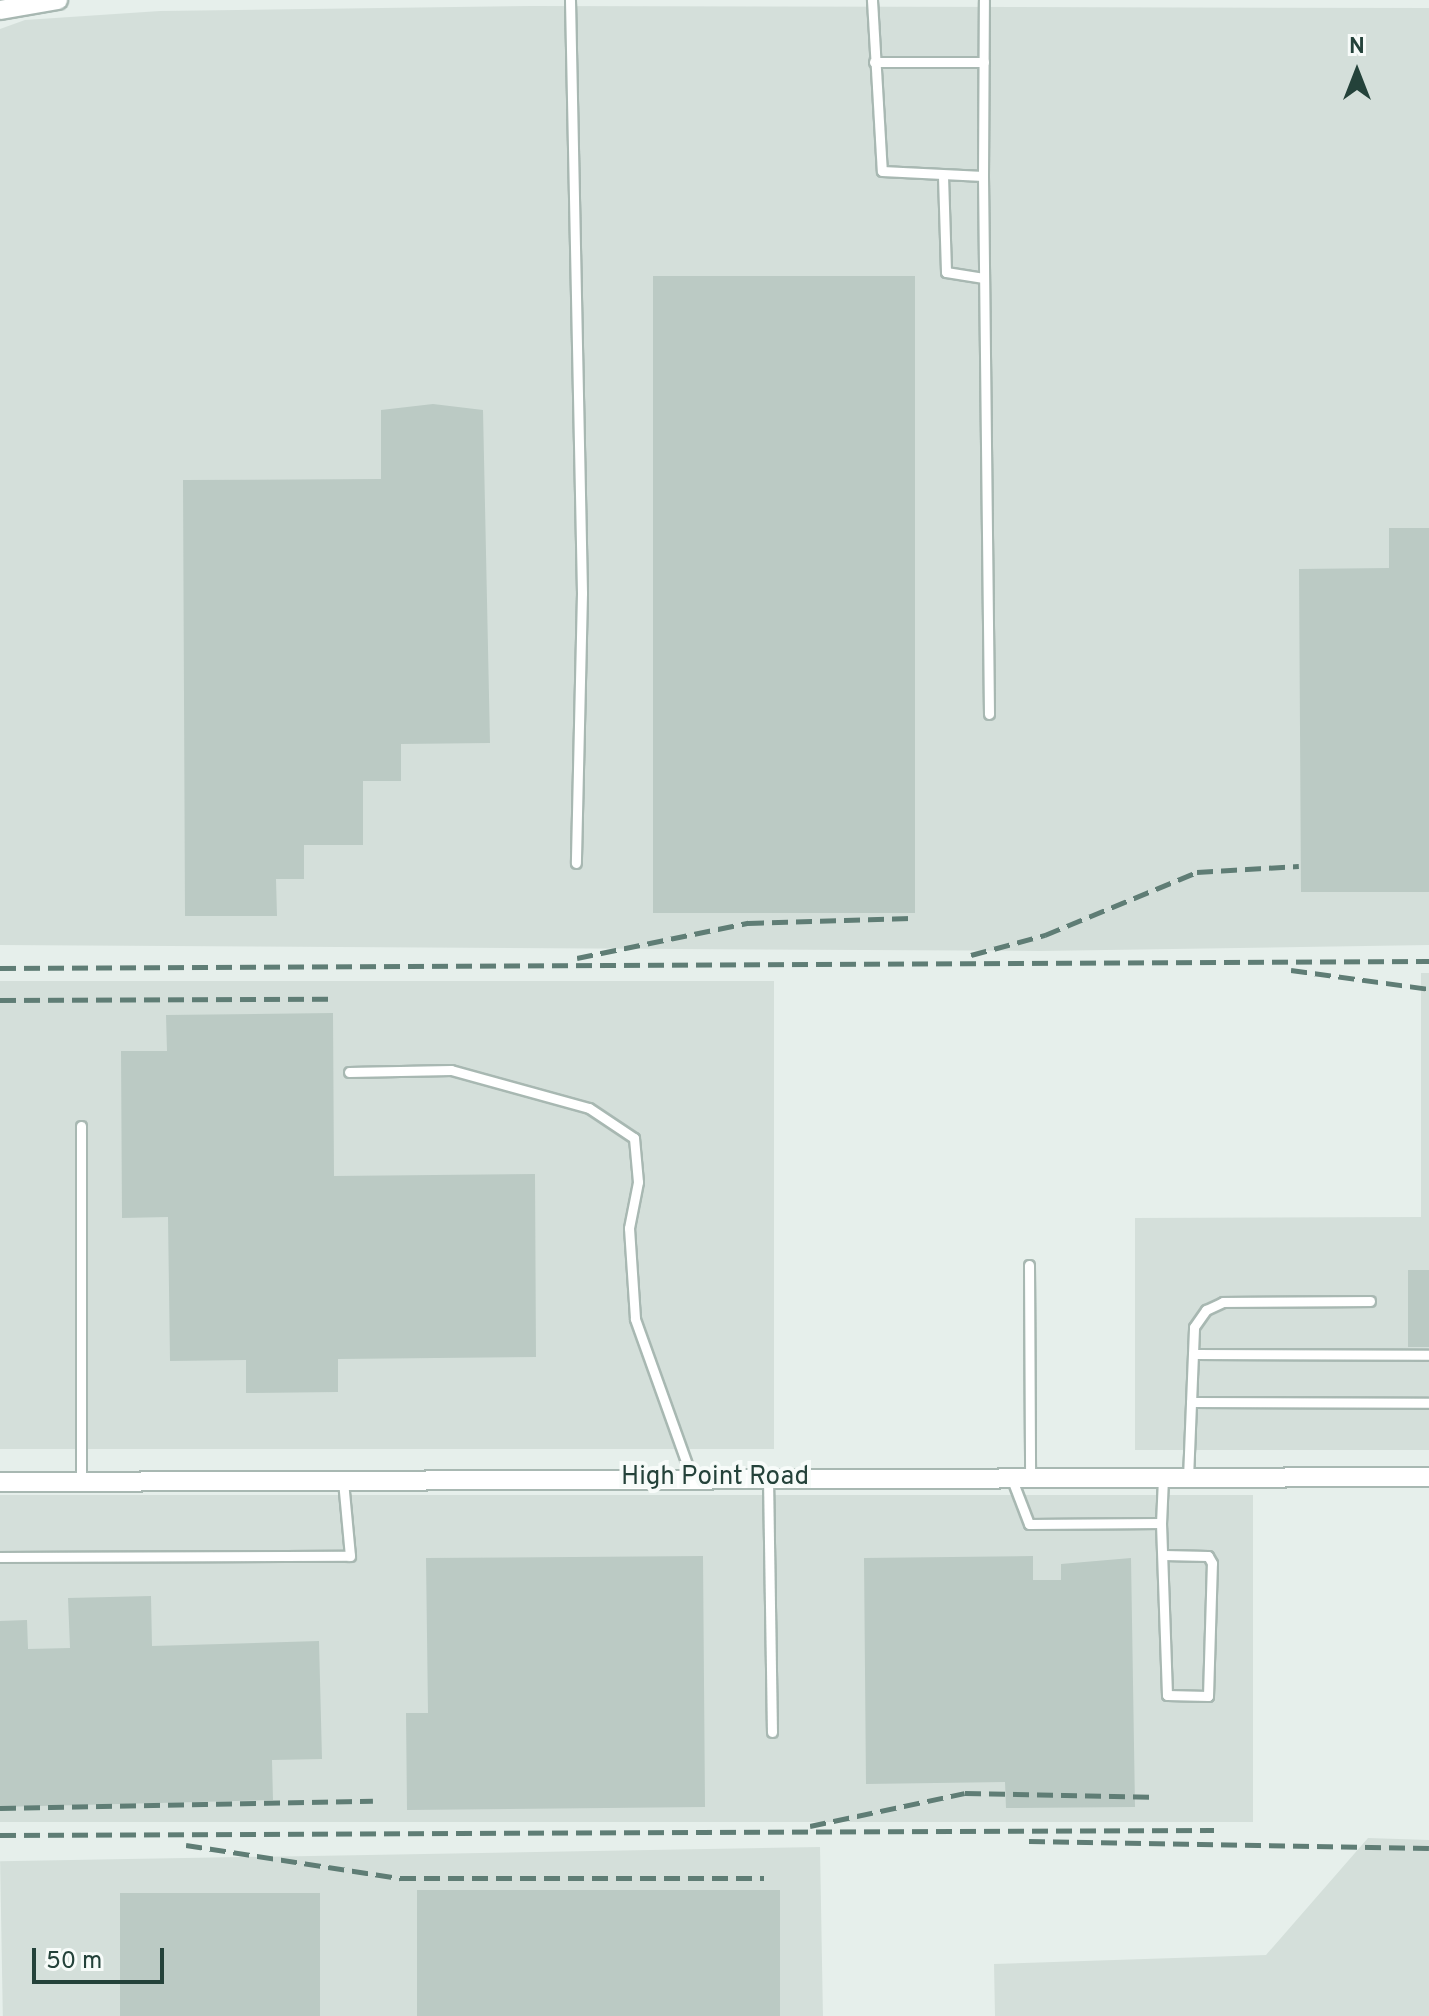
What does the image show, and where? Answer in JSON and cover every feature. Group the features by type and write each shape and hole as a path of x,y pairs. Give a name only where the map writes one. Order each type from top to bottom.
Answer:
{"street":[{"path":"0,10 58,0"},
{"name":"High Point Road","path":"0,1482 1429,1477"}],"lane":[{"path":"570,0 572,371 582,593 576,863"},
{"path":"872,0 882,171 983,176"},
{"path":"984,0 989,714"},
{"path":"874,62 984,62"},
{"path":"943,176 946,272 984,278"},
{"path":"349,1072 451,1070 589,1108 634,1138 638,1182 629,1228 635,1319 692,1478"},
{"path":"81,1126 81,1482"},
{"path":"1029,1265 1020,1477 1029,1524 1161,1523"},
{"path":"1188,1478 1194,1327 1223,1302 1370,1301"},
{"path":"1193,1354 1429,1355"},
{"path":"1191,1402 1429,1403"},
{"path":"768,1478 772,1732"},
{"path":"1163,1478 1161,1523 1167,1695 1208,1696 1212,1563 1208,1556 1164,1555"},
{"path":"0,1557 350,1556 343,1480"}],"shaded area":[{"path":"531,6 1429,8 1429,945 1040,951 0,945 0,29 25,20 160,11"},
{"path":"1421,973 1429,973 1429,1450 1135,1450 1135,1218 1421,1217"},
{"path":"0,981 774,981 774,1449 0,1449"},
{"path":"0,1495 1253,1495 1253,1822 0,1822"},
{"path":"1368,1838 1429,1840 1429,2016 995,2016 994,1964 1266,1955"},
{"path":"820,1847 823,2016 3,2016 0,1861"}],"building":[{"path":"653,276 915,276 915,913 653,913"},
{"path":"433,404 483,410 490,743 401,744 401,781 363,781 363,845 304,845 304,879 276,879 277,916 185,916 183,480 381,479 381,410"},
{"path":"1389,528 1429,528 1429,892 1301,892 1299,569 1389,568"},
{"path":"333,1013 334,1176 535,1174 536,1357 338,1359 338,1392 246,1393 246,1360 170,1361 168,1217 122,1218 121,1051 167,1051 166,1015"},
{"path":"1408,1270 1429,1270 1429,1347 1408,1347"},
{"path":"703,1556 705,1807 407,1810 406,1713 428,1713 426,1558"},
{"path":"1033,1556 1033,1580 1061,1580 1061,1564 1131,1558 1135,1807 1006,1808 1005,1782 866,1784 864,1558"},
{"path":"151,1596 152,1646 319,1641 322,1759 272,1760 273,1800 0,1807 0,1621 27,1620 28,1649 70,1648 68,1598"},
{"path":"417,1890 780,1890 780,2016 417,2016"},
{"path":"120,1893 320,1893 320,2016 120,2016"}],"railway":[{"path":"971,955 1045,935 1197,872 1299,866"},
{"path":"577,958 748,923 911,918"},
{"path":"0,968 1429,961"},
{"path":"1291,970 1429,989"},
{"path":"0,1000 329,999"},
{"path":"810,1826 965,1793 1150,1797"},
{"path":"0,1808 373,1801"},
{"path":"0,1835 1214,1830"},
{"path":"1029,1841 1429,1848"},
{"path":"186,1845 400,1878 764,1878"}]}
